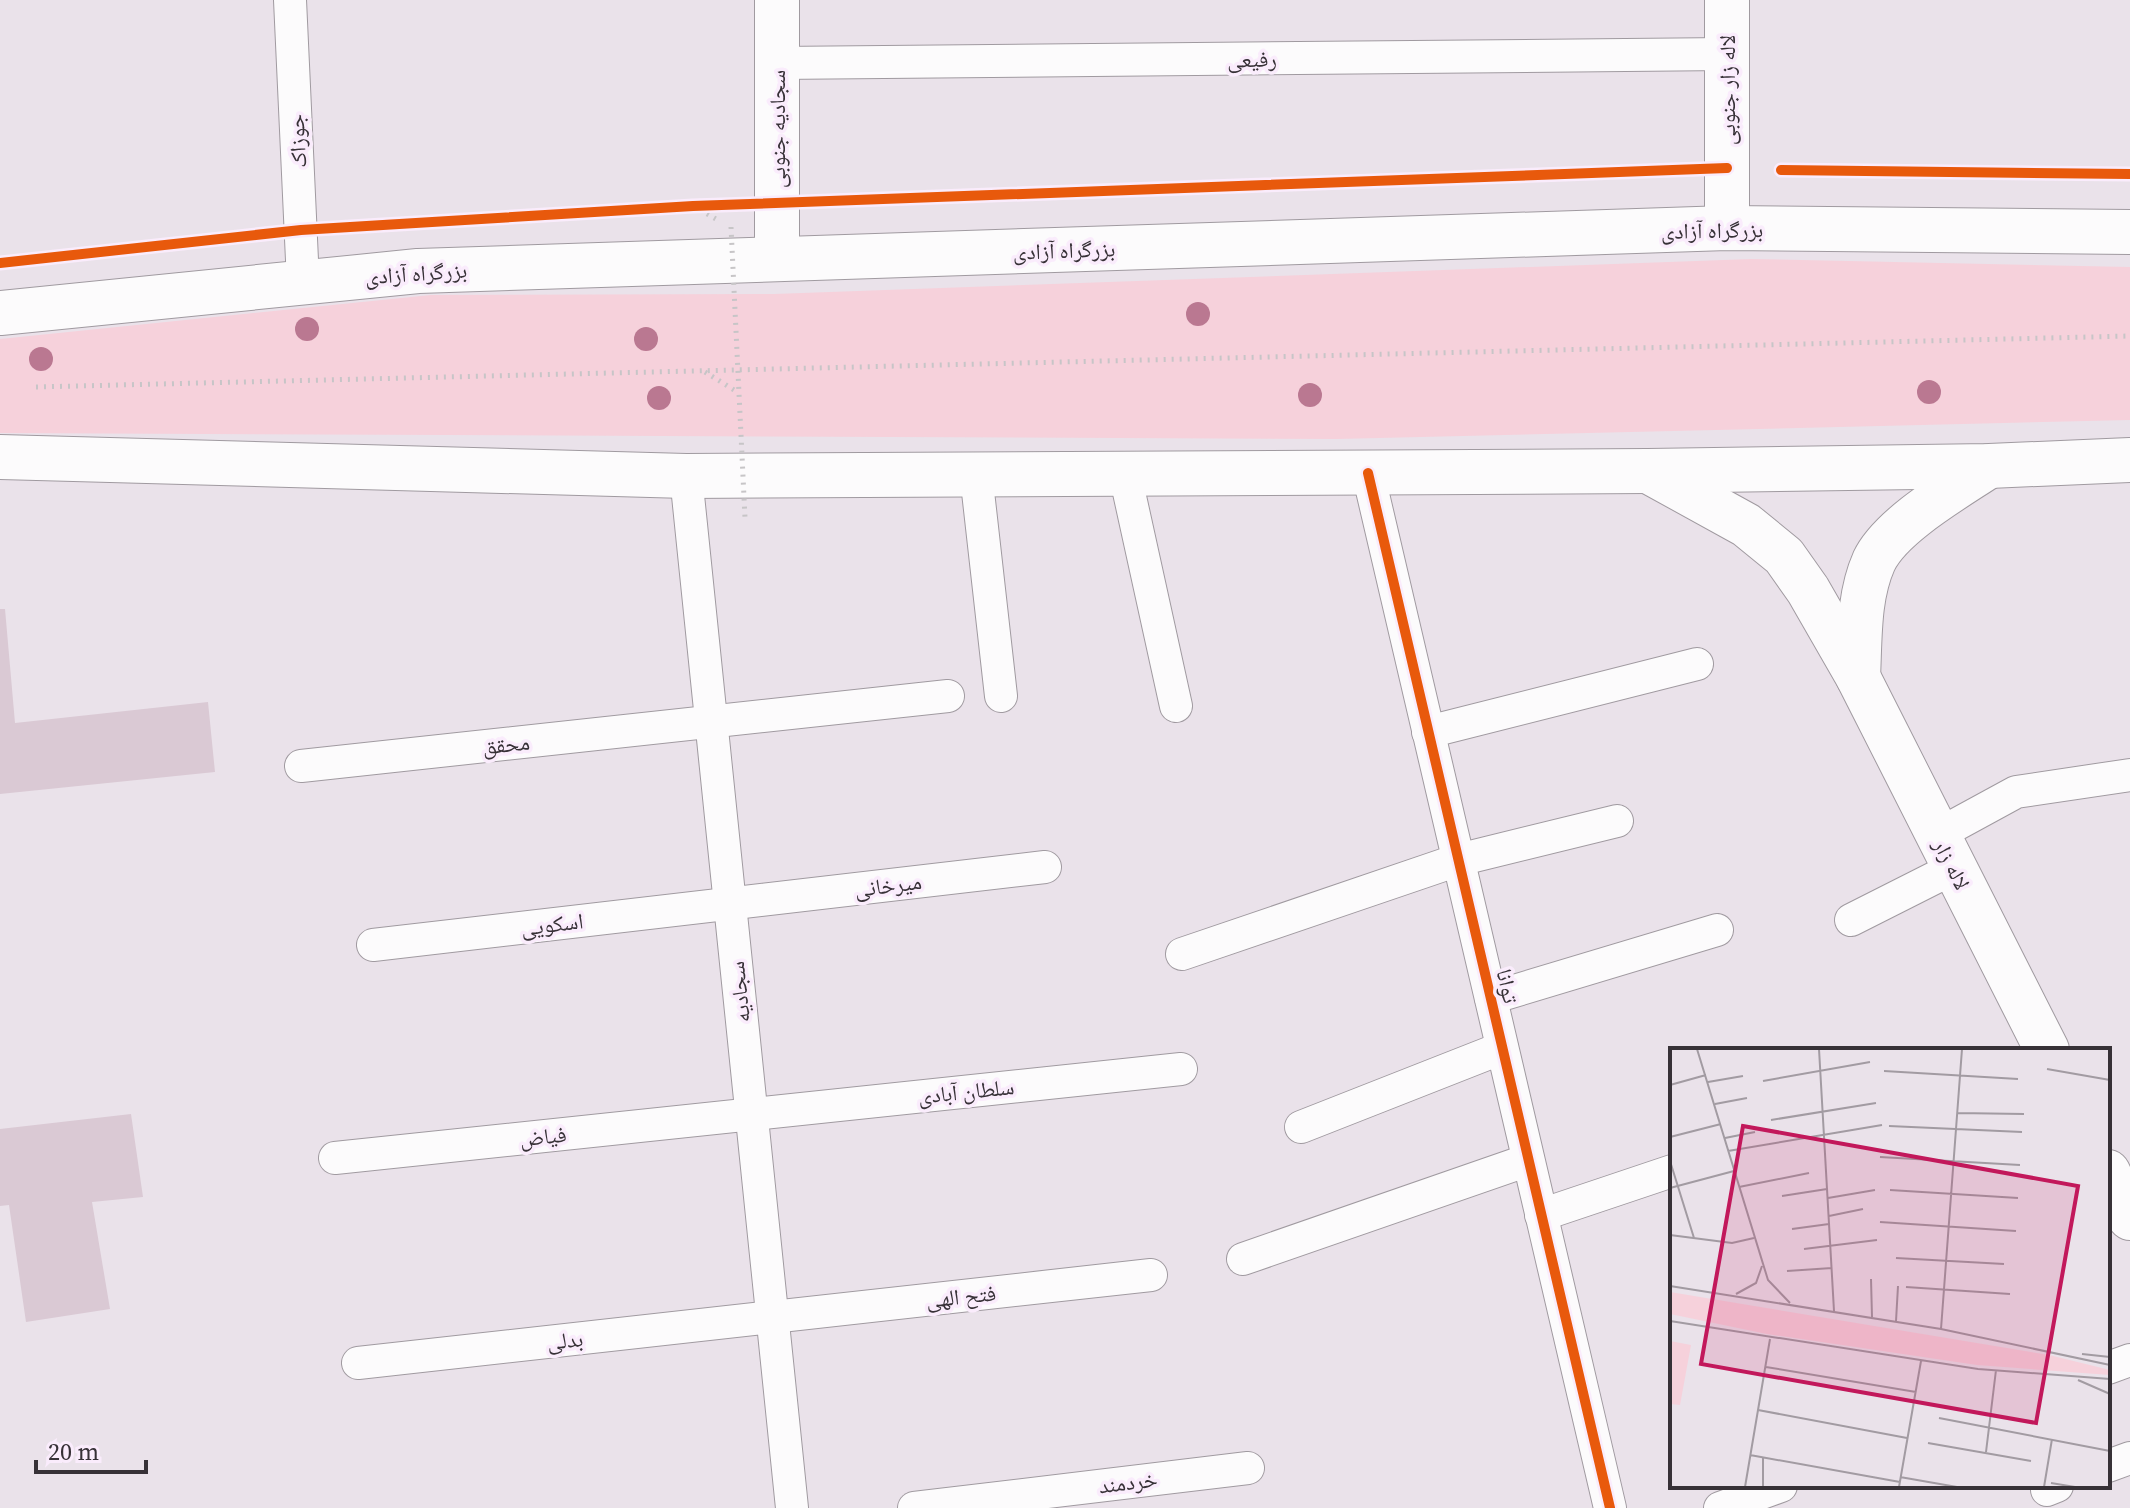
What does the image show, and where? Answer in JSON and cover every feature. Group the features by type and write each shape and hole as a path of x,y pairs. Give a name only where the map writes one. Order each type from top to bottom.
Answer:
{"main road":[{"name":"سجادیه جنوبی","path":"777,0 777,259"},
{"name":"لاله زار جنوبی","path":"1727,0 1727,228"},
{"name":"بزرگراه آزادی","path":"0,313 418,271 1727,228 2130,232"},
{"path":"0,457 686,476 1648,471 1989,466 2130,460"},
{"name":"لاله زار","path":"1858,677 1862,599 1875,558 1913,517 1989,466"},
{"name":"لاله زار","path":"1648,471 1746,525 1784,556 1808,590 1858,677 2046,1048"},
{"path":"2110,1176 2130,1218"}],"street":[{"name":"جوزاک","path":"290,0 303,282"},
{"name":"رفیعی","path":"777,63 1727,54"},
{"name":"توانا","path":"1368,473 1610,1508"},
{"path":"976,474 1001,696"},
{"path":"1125,474 1176,706"},
{"name":"سجادیه","path":"686,476 792,1508"},
{"path":"1428,732 1697,664"},
{"name":"محقق","path":"301,766 948,696"},
{"path":"1851,920 1945,851 2016,792 2130,775"},
{"path":"1182,954 1458,860 1617,821"},
{"name":"میرخانی","path":"730,904 1045,867"},
{"name":"اسکویی","path":"373,945 730,904"},
{"path":"1491,998 1717,930"},
{"path":"1301,1127 1502,1048"},
{"name":"سلطان آبادی","path":"751,1114 1181,1069"},
{"name":"فیاض","path":"335,1158 751,1114"},
{"path":"1243,1259 1528,1160"},
{"path":"1541,1215 1670,1172"},
{"name":"فتح الهی","path":"772,1317 1151,1275"},
{"name":"بدلی","path":"358,1363 772,1317"},
{"path":"2110,1367 2130,1360"},
{"path":"2110,1465 2130,1458"},
{"name":"خردمند","path":"914,1508 1248,1468"},
{"path":"1720,1508 1775,1488"}],"path":[{"path":"693,206 731,227 745,518"},
{"path":"36,387 2130,336"},
{"path":"704,371 739,393"}],"shaded area":[{"path":"1751,259 2130,267 2130,420 1337,439 0,433 0,339 431,295 774,294"}],"building":[{"path":"0,609 5,609 15,723 208,702 215,772 0,794"},
{"path":"131,1114 143,1197 92,1202 110,1309 26,1322 9,1205 0,1206 0,1129"}],"cycle path":[{"path":"0,263 301,230 693,206 1727,168"},
{"path":"1781,170 2130,174"},
{"path":"1368,473 1610,1508"}]}
